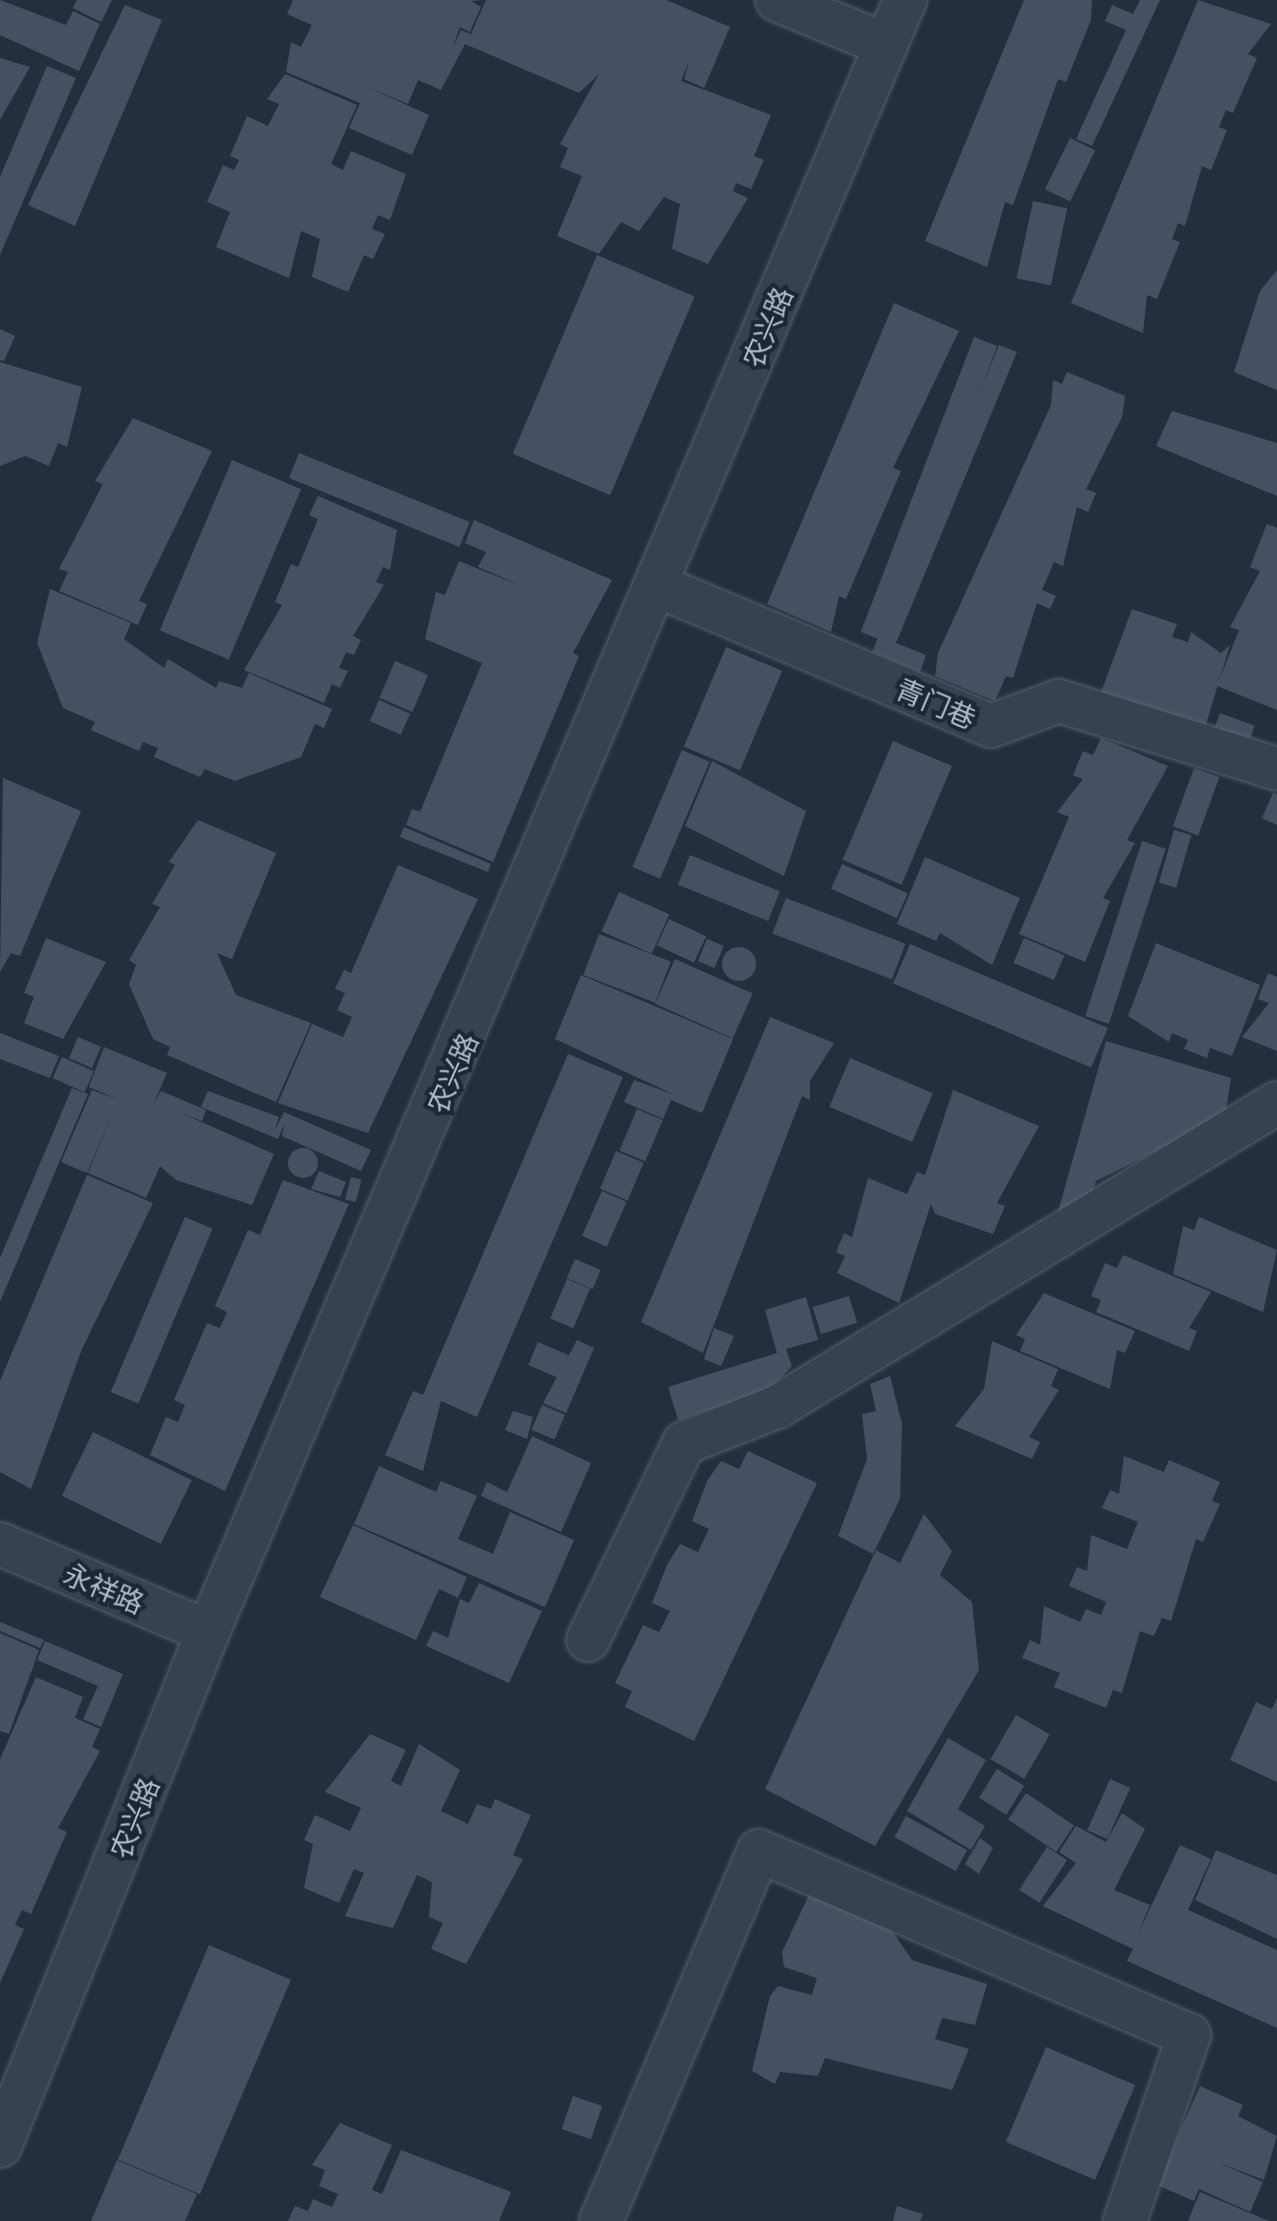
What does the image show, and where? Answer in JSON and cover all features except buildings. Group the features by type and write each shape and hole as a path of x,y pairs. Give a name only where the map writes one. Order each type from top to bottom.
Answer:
{"street":[{"path":"777,0 886,45"},
{"name":"农兴路","path":"0,2146 208,1632 658,586 905,0"},
{"name":"青门巷","path":"658,586 991,726 1058,701 1277,769"},
{"path":"588,1640 684,1443 829,1378 1277,1103"},
{"name":"永祥路","path":"0,1544 208,1632"},
{"path":"601,2221 758,1851 1189,2034 1125,2221"}]}
